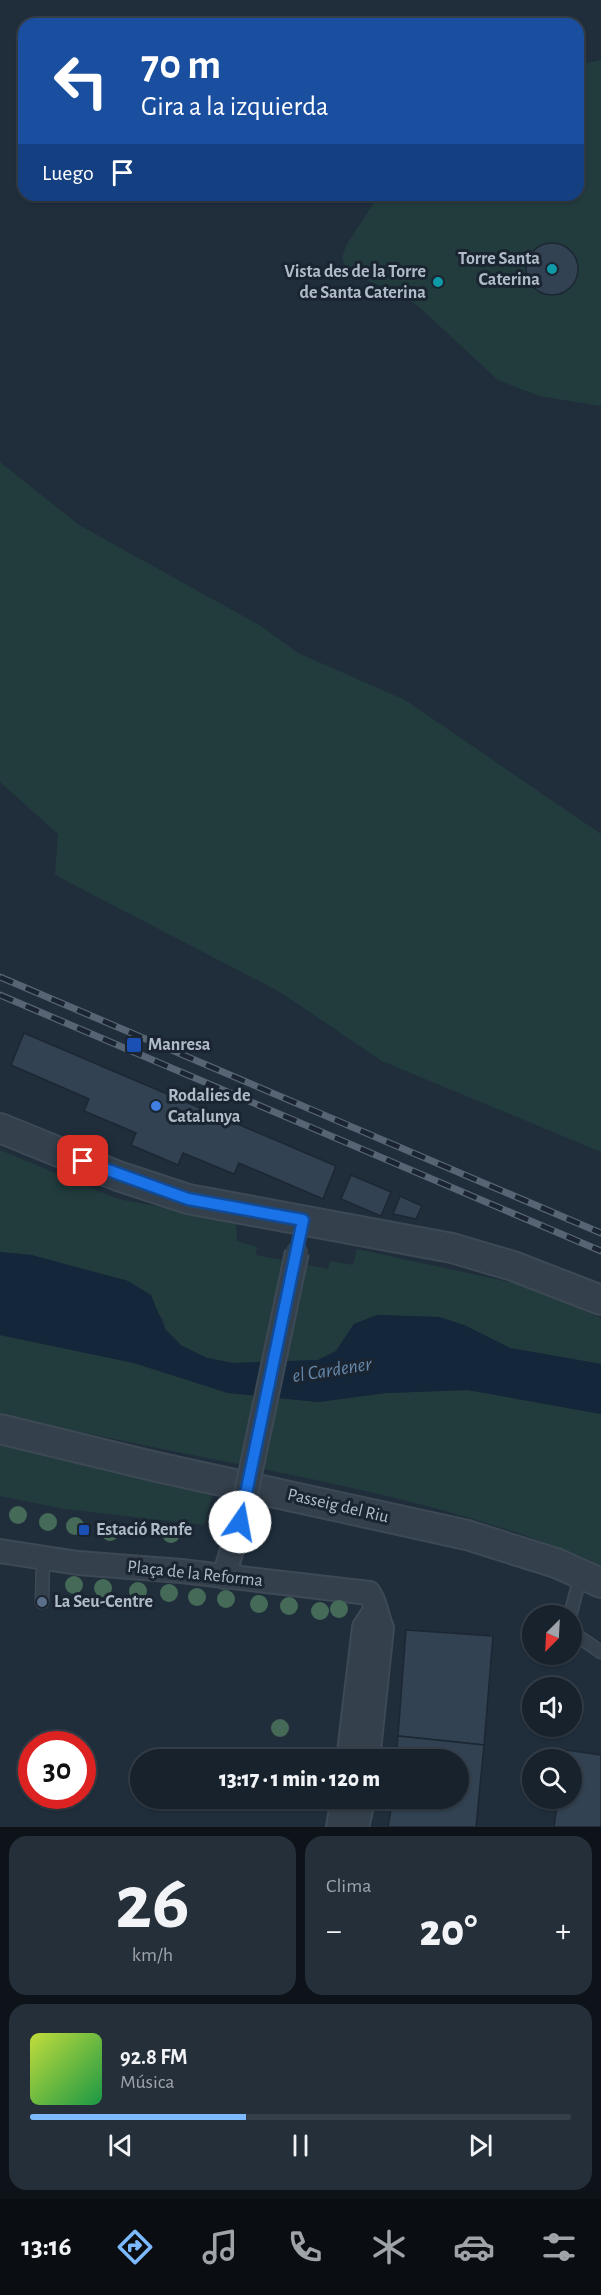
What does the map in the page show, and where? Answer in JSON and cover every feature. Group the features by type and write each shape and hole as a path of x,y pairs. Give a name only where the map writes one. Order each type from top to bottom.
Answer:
{"street":[{"path":"0,1128 118,1176 188,1199 452,1248 513,1266 601,1300"},
{"path":"224,1577 240,1522 303,1220"},
{"name":"Passeig del Riu","path":"0,1429 145,1464 466,1535 556,1563 591,1579"},
{"name":"Plaça de la Reforma","path":"0,1551 43,1558 369,1593 373,1598 374,1612 382,1628 369,1749"},
{"path":"349,1749 364,1627 374,1612"},
{"path":"338,1827 341,1809"},
{"path":"357,1827 361,1809"}],"lane":[{"path":"42,1602 43,1558"},
{"path":"576,1605 591,1579"},
{"path":"582,1640 601,1652"}],"green space":[{"path":"601,60 601,406 539,396 498,380 418,306 403,296 347,271 342,257 347,244 375,201 584,201 584,64"},
{"path":"0,462 79,525 261,626 298,653 405,700 601,834 601,1152 382,1061 280,992 55,875 58,834 0,782"},
{"path":"0,1150 118,1199 236,1221 237,1241 257,1247 256,1255 328,1269 330,1261 353,1265 357,1249 527,1286 601,1318 601,1364 510,1348 464,1325 439,1317 378,1315 354,1324 336,1351 318,1360 233,1363 207,1358 182,1346 165,1329 163,1319 128,1281 31,1255 0,1252"},
{"path":"0,1335 134,1363 228,1393 318,1402 386,1393 468,1390 601,1414 601,1565 543,1542 426,1506 366,1491 0,1413"},
{"path":"0,1439 215,1487 204,1525 64,1509 0,1496"}],"water":[{"name":"el Cardener","path":"0,1252 31,1255 128,1281 151,1295 165,1329 182,1346 207,1358 233,1363 318,1360 336,1351 354,1324 377,1315 439,1317 464,1325 510,1348 601,1364 601,1414 468,1390 387,1393 318,1402 228,1393 134,1363 0,1335"}],"building":[{"name":"Torre Santa Caterina","path":"547,243 557,243 571,250 578,269 571,288 557,295 547,295 537,291 530,284 526,274 526,264 530,254 537,247"},
{"name":"Manresa","path":"24,1033 336,1166 323,1199 239,1163 234,1174 183,1153 178,1165 131,1145 136,1133 84,1111 89,1099 11,1065"},
{"path":"351,1175 391,1192 381,1216 341,1199"},
{"path":"400,1196 422,1206 416,1219 393,1214"},
{"path":"406,1630 493,1636 484,1745 398,1736"},
{"path":"398,1736 484,1745 476,1827 388,1827 391,1809 469,1809 469,1749 397,1749"},
{"path":"582,1752 601,1755 601,1827 554,1827 556,1809 582,1809"}],"railway":[{"path":"0,977 601,1233"},
{"path":"0,995 601,1251"}],"place":[{"name":"Torre Santa Caterina","path":"552,269"},
{"name":"Vista des de la Torre de Santa Caterina","path":"438,282"},
{"name":"Manresa","path":"134,1045"},
{"name":"Rodalies de Catalunya","path":"156,1106"},
{"name":"Estació Renfe","path":"84,1530"},
{"name":"La Seu-Centre","path":"42,1602"}],"route":[{"path":"83,1161 118,1176 188,1199 303,1220 240,1522"}]}
